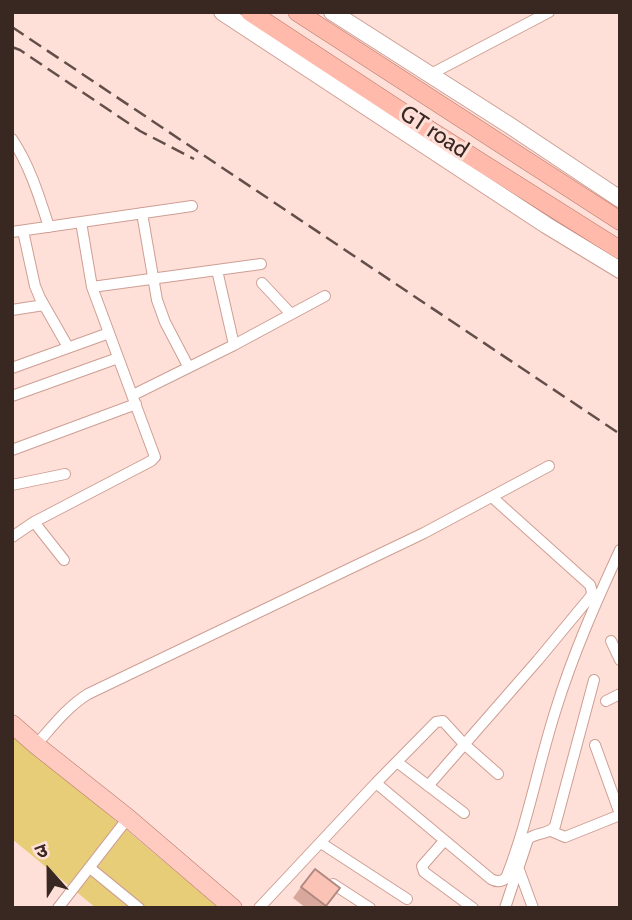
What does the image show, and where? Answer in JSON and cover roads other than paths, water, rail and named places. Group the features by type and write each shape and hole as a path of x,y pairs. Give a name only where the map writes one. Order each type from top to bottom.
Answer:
{"highway":[{"name":"GT road","path":"250,12 428,129 620,250"},
{"name":"GT road","path":"297,12 620,221"}],"main road":[{"path":"222,12 545,225 620,270"},
{"path":"332,12 620,199"},
{"path":"12,724 233,908"}],"street":[{"path":"429,75 543,14"},
{"path":"12,139 26,162 49,227"},
{"path":"68,347 35,286 18,232 192,206"},
{"path":"142,213 160,311 188,366"},
{"path":"12,537 34,522 153,459 155,454 92,287 81,222"},
{"path":"92,287 261,264"},
{"path":"217,270 234,345"},
{"path":"262,283 290,314"},
{"path":"12,450 134,400 188,366 234,345 325,296"},
{"path":"12,310 44,305"},
{"path":"12,369 109,333"},
{"path":"12,396 118,358"},
{"path":"36,745 66,710 88,694 424,533 549,466"},
{"path":"12,485 65,474"},
{"path":"428,786 538,660 592,592 590,585 492,497"},
{"path":"34,522 64,560"},
{"path":"376,783 491,879 499,881 506,878 566,679 620,550"},
{"path":"611,641 620,660"},
{"path":"551,831 557,820 594,680"},
{"path":"606,701 620,694"},
{"path":"259,908 438,721 443,722 498,774"},
{"path":"505,908 528,839 551,831 565,836 620,815 595,745"},
{"path":"397,762 464,813"},
{"path":"58,908 128,818"},
{"path":"444,841 422,866 422,870 471,907"},
{"path":"321,843 407,899"},
{"path":"518,867 533,908"},
{"path":"90,868 139,908"},
{"path":"333,884 370,908"}],"railway":[{"path":"12,27 620,434"},
{"path":"12,47 140,131 194,159"}]}
